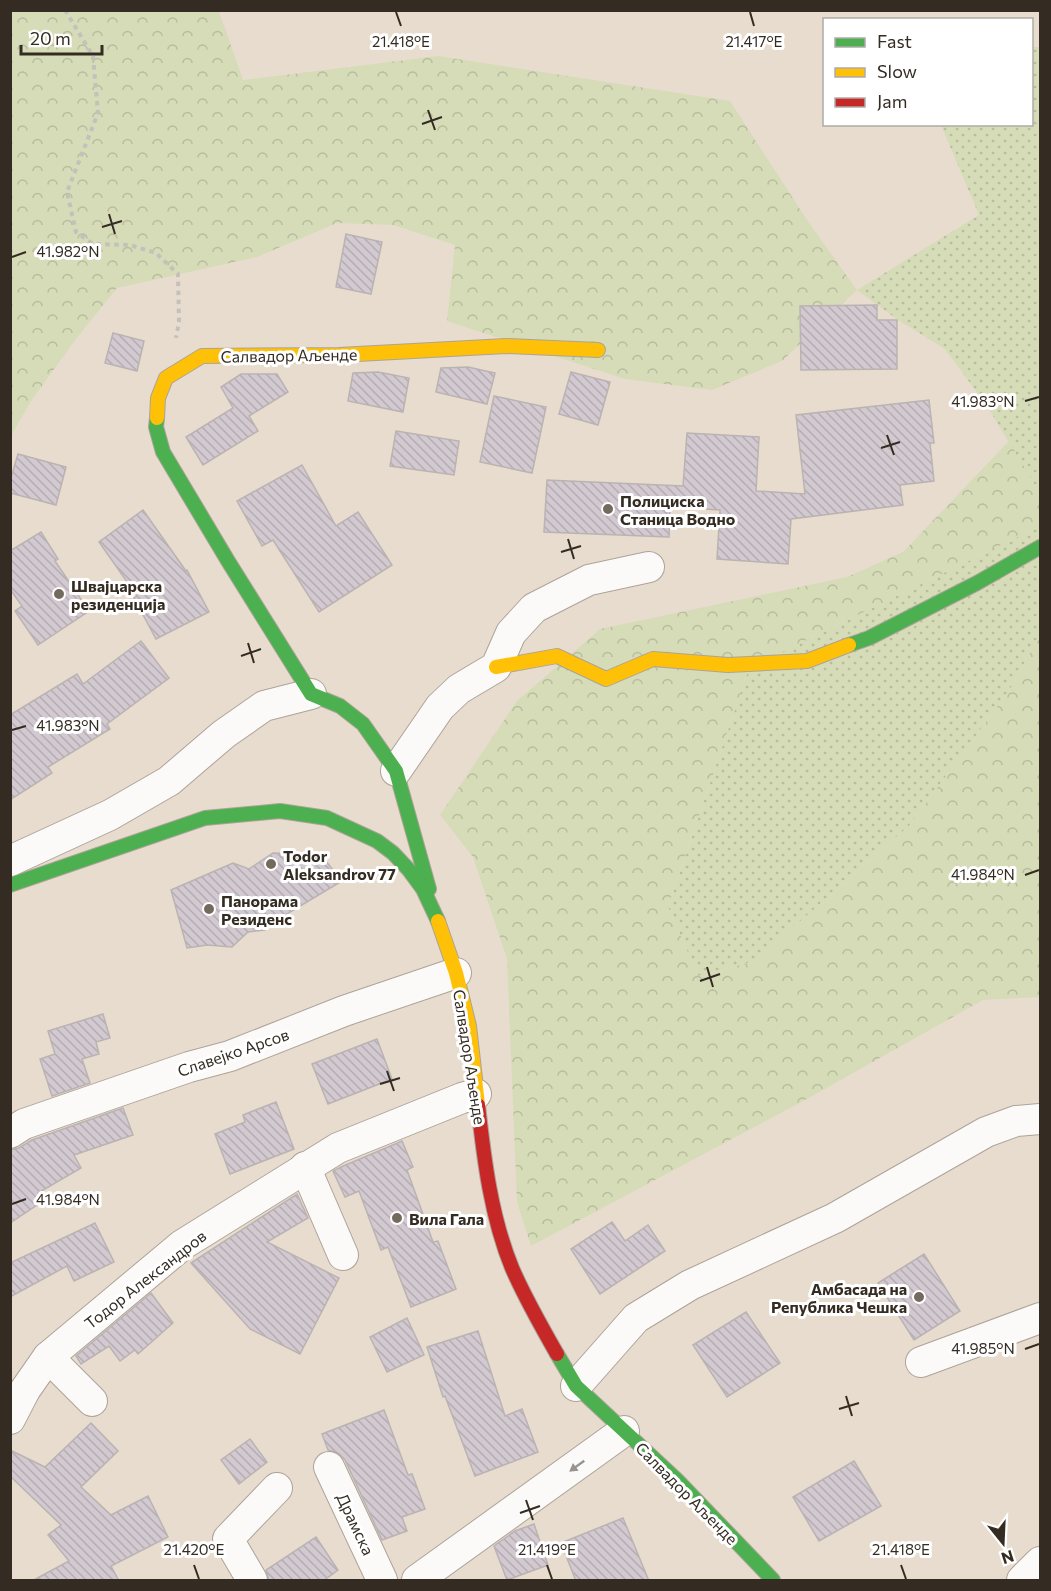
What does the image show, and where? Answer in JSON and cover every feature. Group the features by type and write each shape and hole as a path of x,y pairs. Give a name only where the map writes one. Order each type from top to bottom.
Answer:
{"street":[{"name":"Салвадор Аљенде","path":"166,378 202,356 339,356 506,346 598,350"},
{"path":"166,378 158,398 156,427 163,452 311,694 340,706 363,724 396,771 436,914"},
{"path":"396,771 440,706 459,689 496,667 557,656 606,679 653,659 728,665 807,661 869,638 977,583 1041,547"},
{"path":"496,667 511,633 534,608 589,580 649,567"},
{"path":"10,861 110,815 170,781 224,734 264,706 311,694"},
{"name":"Салвадор Аљенде","path":"10,885 205,818 280,811 327,818 377,841 393,853 423,889 436,914 456,974 468,1026 495,1214 511,1266 531,1310 576,1386 677,1480 773,1581"},
{"name":"Славејко Арсов","path":"10,1133 24,1124 189,1067 230,1056 344,1011 456,974"},
{"name":"Тодор Александров","path":"10,1419 25,1390 48,1357 182,1245 338,1148 476,1094"},
{"path":"576,1386 636,1318 690,1284 835,1218 986,1132 1016,1121 1041,1119"},
{"path":"305,1167 343,1255"},
{"path":"921,1362 1041,1318"},
{"path":"48,1357 92,1401"},
{"path":"417,1581 624,1431"},
{"name":"Драмска","path":"329,1467 382,1581"},
{"path":"252,1581 228,1539 277,1488"},
{"path":"1022,1581 1041,1562"}],"path":[{"path":"65,10 93,56 98,112 67,192 76,232 93,244 130,245 156,253 178,274 179,322 166,378"}],"green space":[{"path":"11,11 219,11 243,80 438,56 730,101 809,223 857,290 782,361 712,390 625,379 447,321 455,245 393,225 337,223 257,257 117,288 31,401 11,436"},
{"path":"1033,47 1040,47 1040,494 987,406 945,349 898,320 857,290 979,215 941,126 1033,126"},
{"path":"1009,441 1040,494 1040,526 749,668 668,907 698,976 755,961 909,826 1009,691 1040,634 1040,997 983,1000 807,1099 531,1246 517,1202 507,959 473,857 440,815 517,701 600,629 847,577 903,552"},
{"path":"1040,526 1040,634 1009,691 909,826 755,961 698,976 668,907 749,668"}],"building":[{"path":"346,234 382,242 371,294 336,287"},
{"path":"877,305 877,320 897,320 897,369 801,370 800,306"},
{"path":"113,333 144,341 137,371 105,363"},
{"path":"468,367 495,373 487,404 436,392 441,368"},
{"path":"378,372 409,378 403,412 348,401 353,373"},
{"path":"571,372 610,382 598,425 559,414"},
{"path":"241,374 277,374 288,392 249,416 258,431 203,465 186,437 233,408 221,387"},
{"path":"494,396 546,407 532,473 480,462"},
{"path":"929,400 934,443 930,443 934,481 900,485 903,505 791,519 788,564 717,559 720,510 670,507 669,537 544,532 547,480 683,486 687,433 759,437 756,491 805,494 796,415"},
{"path":"396,431 459,441 454,475 390,466"},
{"path":"18,454 66,467 56,505 10,493 10,481"},
{"path":"302,465 336,526 358,512 392,565 319,612 273,540 262,546 237,501"},
{"path":"143,510 187,570 209,612 156,639 134,598 137,596 99,542"},
{"path":"41,532 58,559 55,561 89,611 38,645 15,611 22,606 10,589 10,551"},
{"path":"141,641 169,678 107,724 110,729 48,767 52,773 10,800 10,715 77,674 83,684"},
{"path":"273,853 301,854 325,860 342,881 280,918 265,930 248,932 232,947 207,945 187,948 171,890 233,863 249,869"},
{"path":"103,1014 110,1038 96,1042 99,1054 82,1059 90,1083 52,1096 40,1059 55,1054 48,1031"},
{"path":"377,1039 392,1079 328,1104 312,1064"},
{"path":"276,1102 294,1149 230,1174 215,1134 245,1122 243,1115"},
{"path":"123,1108 133,1135 74,1155 81,1168 38,1193 43,1201 10,1223 10,1150"},
{"path":"402,1141 413,1167 407,1170 433,1242 438,1241 456,1289 411,1307 388,1247 381,1250 359,1191 345,1197 333,1171"},
{"path":"297,1194 308,1218 267,1242 339,1278 300,1354 250,1329 191,1263"},
{"path":"612,1222 625,1241 648,1225 665,1251 600,1294 571,1249"},
{"path":"95,1223 114,1262 74,1281 67,1266 10,1297 10,1263"},
{"name":"Амбасада на Република Чешка","path":"924,1254 960,1311 914,1340 878,1283"},
{"path":"151,1293 173,1323 138,1354 135,1350 120,1361 109,1346 81,1364 76,1356"},
{"path":"746,1312 780,1363 727,1397 693,1345"},
{"path":"407,1318 424,1355 387,1372 370,1337"},
{"path":"478,1331 505,1416 522,1409 538,1452 475,1476 445,1396 443,1397 427,1347"},
{"path":"384,1410 408,1475 412,1474 425,1509 402,1517 407,1531 382,1540 345,1460 338,1453 328,1450 322,1434"},
{"path":"91,1423 118,1451 81,1487 111,1515 148,1496 168,1537 111,1566 119,1581 32,1581 69,1561 48,1535 61,1525 10,1476 10,1450 45,1467"},
{"path":"250,1439 267,1462 239,1484 221,1460"},
{"path":"854,1461 881,1506 819,1541 793,1497"},
{"path":"623,1518 649,1581 576,1581 561,1543"},
{"path":"534,1524 548,1565 507,1580 494,1546 515,1531"},
{"path":"316,1537 338,1570 323,1581 269,1581 266,1570"}],"traffic: fast":[{"path":"157,418 156,427 163,452 311,694 340,706 363,724 396,771 429,889"},
{"path":"849,645 869,638 977,583 1040,547"},
{"path":"10,885 205,818 280,811 327,818 377,841 393,853 409,870 423,889 438,921"},
{"path":"557,1354 576,1386 677,1480 773,1580"}],"traffic: slow":[{"path":"157,418 158,398 166,378 202,356 339,355 506,346 598,350"},
{"path":"496,667 557,656 606,679 653,659 728,665 807,661 849,645"},
{"path":"438,921 456,973 469,1026 478,1105"}],"traffic: jam":[{"path":"478,1105 489,1188 505,1249 522,1290 557,1354"}],"place":[{"name":"Полициска Станица Водно","path":"608,509"},
{"name":"Швајцарска резиденција","path":"59,594"},
{"name":"Todor Aleksandrov 77","path":"271,864"},
{"name":"Панорама Резиденс","path":"209,909"},
{"name":"Вила Гала","path":"397,1218"},
{"name":"Амбасада на Република Чешка","path":"919,1297"}]}
